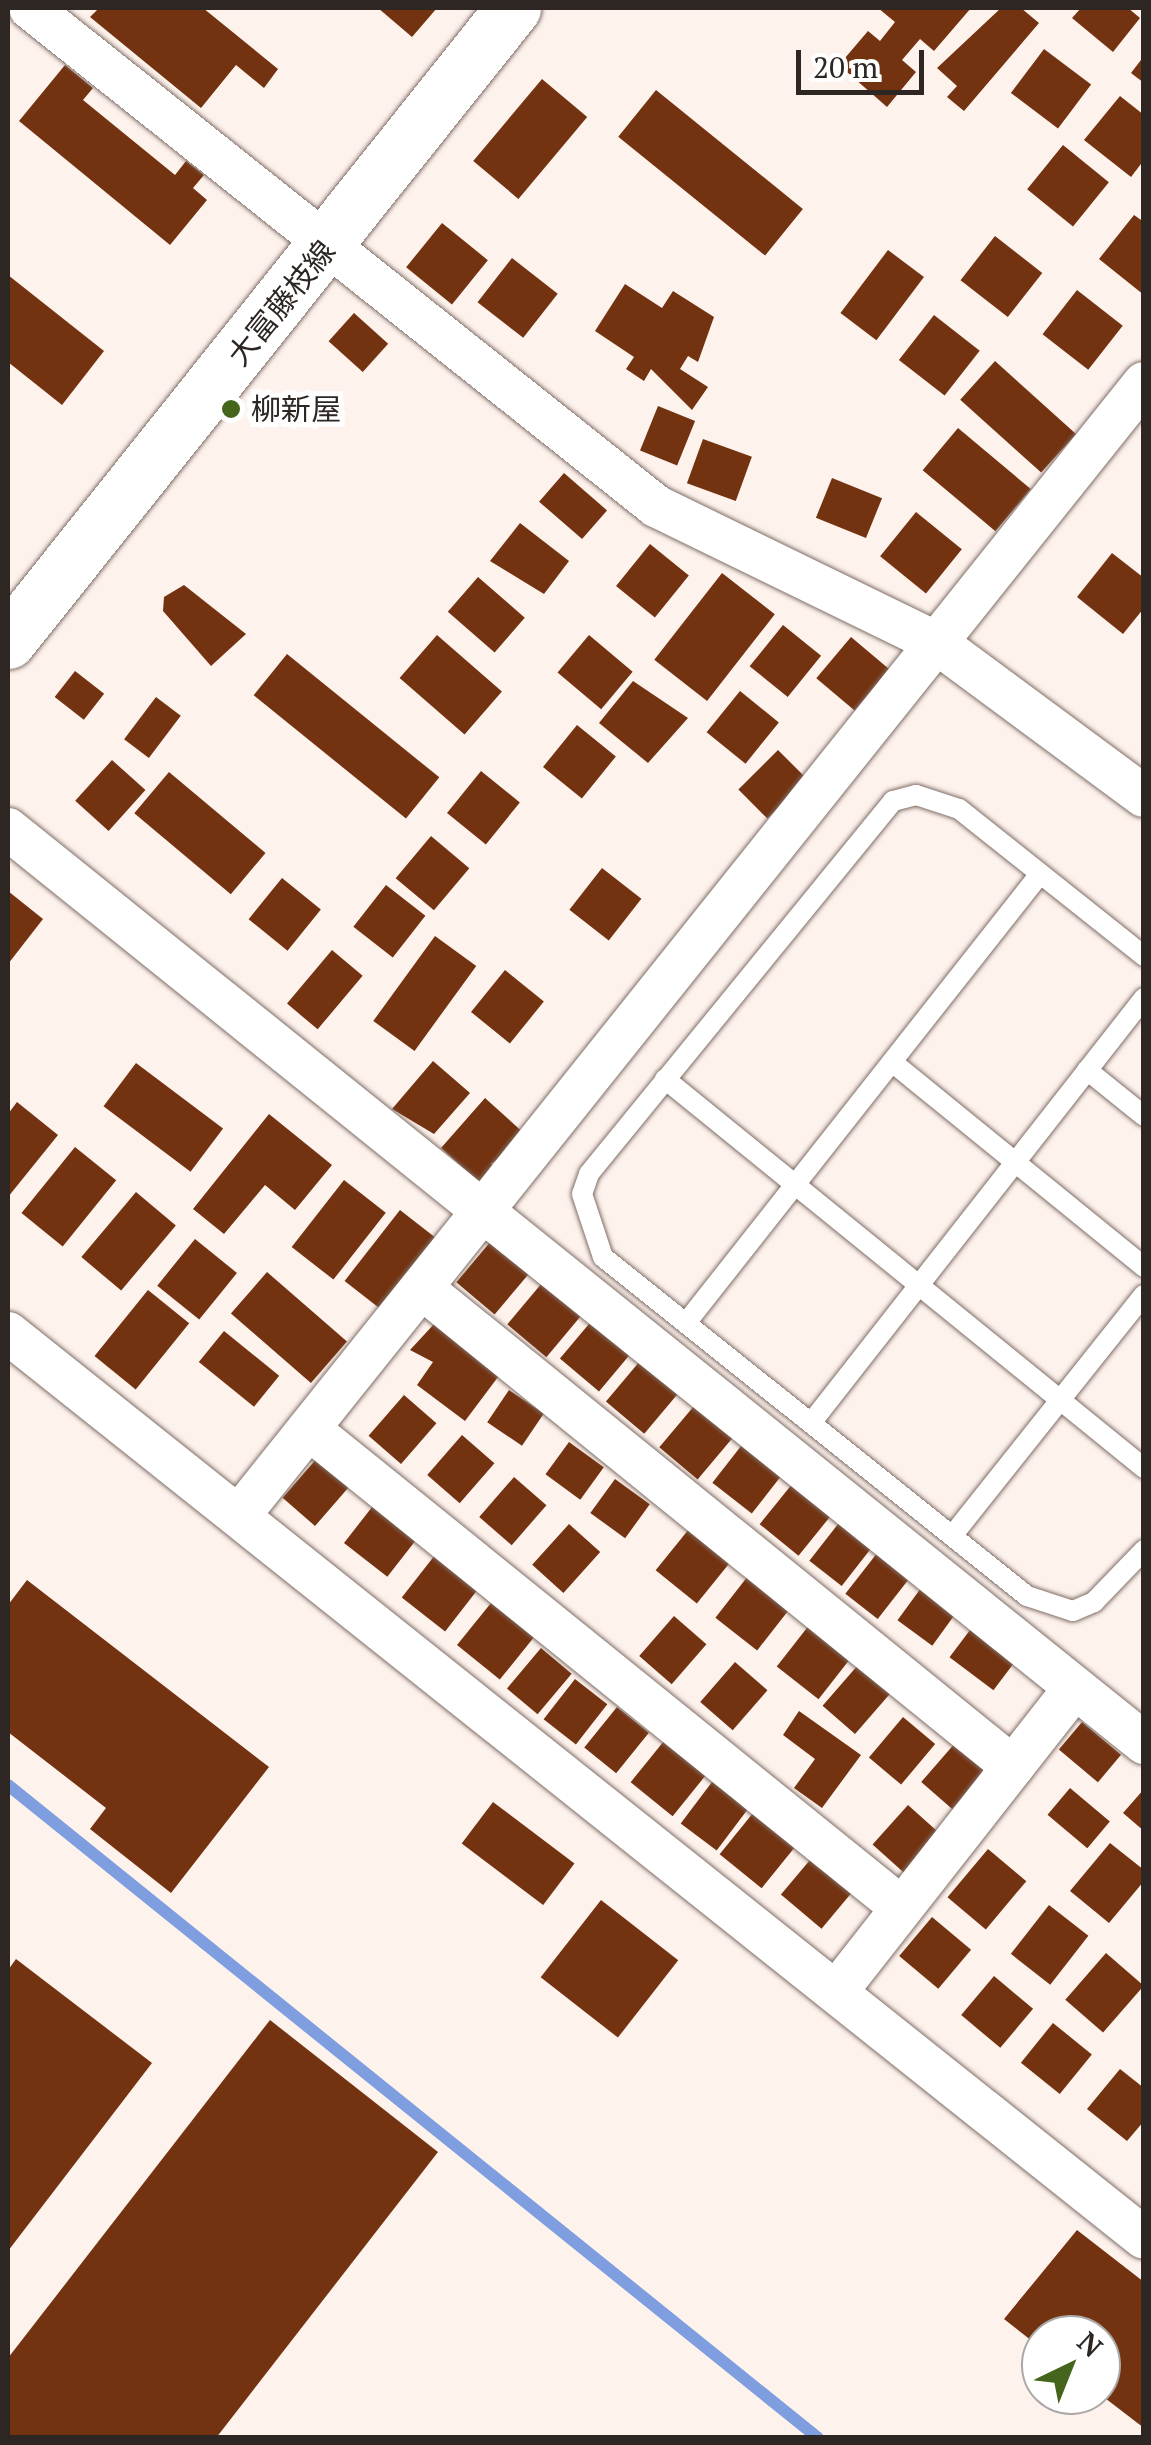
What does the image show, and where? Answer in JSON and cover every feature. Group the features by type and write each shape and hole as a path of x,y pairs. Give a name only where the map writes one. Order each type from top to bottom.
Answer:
{"main road":[{"name":"大富藤枝線","path":"8,641 327,247 512,8"}],"street":[{"path":"30,8 656,506 936,644 1144,796"},
{"path":"242,1512 486,1212 1144,383"},
{"path":"8,829 1144,1743"},
{"path":"423,1288 1013,1767"},
{"path":"8,1333 242,1512 1144,2238"},
{"path":"309,1429 902,1908"},
{"path":"836,1991 1074,1689"}],"lane":[{"path":"1144,956 938,798 894,801 589,1174 583,1216 603,1257 1026,1596 1073,1610 1113,1588 1144,1550"},
{"path":"686,1324 1040,874"},
{"path":"811,1423 1144,998"},
{"path":"892,1062 1144,1267"},
{"path":"1087,1070 1144,1116"},
{"path":"664,1079 1144,1468"},
{"path":"952,1536 1144,1295"}],"building":[{"path":"99,8 203,8 278,69 264,88 236,65 201,108 90,17"},
{"path":"378,8 437,8 412,37"},
{"path":"878,8 971,8 934,51 920,39 902,60 916,72 887,107 839,65 868,31 880,41 895,22"},
{"path":"1001,8 1021,8 1039,23 964,111 947,97 957,86 937,68"},
{"path":"1081,8 1128,8 1140,18 1113,52 1072,18"},
{"path":"1044,49 1091,85 1058,128 1011,93"},
{"path":"1144,56 1144,83 1131,73"},
{"path":"65,65 93,88 83,100 175,175 186,161 204,175 193,188 207,200 170,245 19,121"},
{"path":"542,79 587,117 518,199 473,161"},
{"path":"656,90 803,209 765,256 618,137"},
{"path":"1120,96 1144,115 1144,160 1131,177 1084,140"},
{"path":"1063,145 1109,182 1073,226 1027,189"},
{"path":"1134,215 1144,222 1144,295 1099,259"},
{"path":"442,223 488,260 452,304 406,267"},
{"path":"995,236 1042,273 1008,317 961,280"},
{"path":"888,250 924,277 876,340 840,313"},
{"path":"512,258 558,294 523,338 478,302"},
{"path":"8,275 104,351 62,405 8,362"},
{"path":"625,284 662,308 673,291 714,317 698,362 688,356 680,369 708,387 692,410 651,369 644,381 626,369 634,357 595,331"},
{"path":"1077,290 1123,326 1088,370 1043,334"},
{"path":"354,313 388,344 363,372 329,341"},
{"path":"934,315 980,351 945,396 899,360"},
{"path":"995,361 1076,434 1041,473 960,400"},
{"path":"658,406 695,421 677,465 640,451"},
{"path":"958,428 1031,489 995,531 923,470"},
{"path":"703,439 752,457 736,501 687,483"},
{"path":"564,473 607,510 582,539 539,502"},
{"path":"832,478 882,498 866,538 816,518"},
{"path":"916,512 962,549 926,593 880,556"},
{"path":"520,523 569,561 544,594 490,561"},
{"path":"650,544 689,575 655,617 616,586"},
{"path":"1112,553 1144,578 1144,608 1123,634 1077,597"},
{"path":"722,573 775,614 707,701 654,660"},
{"path":"478,577 525,618 495,652 448,612"},
{"path":"184,585 246,634 211,666 163,611 164,597"},
{"path":"783,625 821,656 788,697 750,666"},
{"path":"437,635 502,691 465,734 400,678"},
{"path":"589,635 633,672 601,709 558,673"},
{"path":"851,637 889,669 855,711 816,678"},
{"path":"287,654 439,777 406,819 254,695"},
{"path":"75,671 104,694 84,720 55,697"},
{"path":"633,681 688,718 648,763 599,723"},
{"path":"740,691 779,722 746,764 707,732"},
{"path":"156,697 181,716 149,758 124,739"},
{"path":"577,725 616,756 582,798 543,767"},
{"path":"778,750 807,779 767,819 738,790"},
{"path":"112,760 145,790 109,831 75,801"},
{"path":"481,771 520,802 486,844 447,813"},
{"path":"169,772 266,853 231,894 134,813"},
{"path":"431,836 469,868 434,910 396,878"},
{"path":"602,868 641,899 609,941 569,910"},
{"path":"282,878 321,909 288,951 249,919"},
{"path":"386,885 425,916 393,958 353,927"},
{"path":"8,891 43,919 8,964"},
{"path":"435,936 476,966 415,1051 373,1021"},
{"path":"332,950 363,976 318,1029 287,1004"},
{"path":"505,970 544,1001 510,1043 471,1012"},
{"path":"433,1061 470,1093 434,1134 392,1109"},
{"path":"136,1063 223,1129 191,1172 104,1106"},
{"path":"485,1098 527,1136 491,1164 499,1170 484,1186 441,1148"},
{"path":"17,1102 58,1135 8,1197 8,1114"},
{"path":"269,1114 332,1165 295,1210 265,1185 224,1234 193,1209"},
{"path":"75,1147 116,1180 63,1246 22,1213"},
{"path":"344,1180 386,1213 333,1280 292,1247"},
{"path":"136,1192 176,1225 121,1291 81,1257"},
{"path":"400,1210 439,1241 384,1312 345,1281"},
{"path":"195,1239 237,1273 199,1320 157,1286"},
{"path":"491,1241 529,1273 495,1315 456,1282"},
{"path":"267,1272 347,1342 311,1383 231,1314"},
{"path":"542,1283 581,1316 546,1357 507,1324"},
{"path":"148,1290 189,1323 136,1389 95,1356"},
{"path":"594,1318 633,1351 599,1391 560,1359"},
{"path":"435,1323 501,1373 465,1421 417,1385 433,1362 410,1350"},
{"path":"224,1331 279,1376 254,1407 199,1362"},
{"path":"640,1361 678,1393 644,1434 606,1402"},
{"path":"509,1390 544,1413 522,1446 487,1422"},
{"path":"404,1395 436,1423 401,1464 369,1436"},
{"path":"694,1406 732,1438 698,1480 659,1447"},
{"path":"462,1435 494,1463 460,1503 427,1475"},
{"path":"745,1441 784,1472 752,1514 712,1483"},
{"path":"569,1442 604,1467 580,1500 545,1474"},
{"path":"318,1457 350,1485 315,1526 283,1498"},
{"path":"514,1477 546,1505 512,1545 479,1517"},
{"path":"615,1479 650,1504 625,1538 590,1513"},
{"path":"793,1483 832,1514 799,1556 760,1524"},
{"path":"376,1502 419,1536 387,1577 344,1543"},
{"path":"842,1519 874,1544 842,1586 809,1561"},
{"path":"569,1524 600,1552 563,1593 532,1565"},
{"path":"689,1529 730,1562 697,1604 656,1570"},
{"path":"878,1552 910,1577 878,1619 845,1594"},
{"path":"435,1555 478,1589 445,1631 402,1598"},
{"path":"748,1576 790,1609 757,1650 715,1618"},
{"path":"27,1580 269,1767 171,1893 90,1829 106,1808 8,1732 8,1605"},
{"path":"921,1588 956,1613 932,1646 897,1620"},
{"path":"491,1603 534,1638 500,1680 457,1645"},
{"path":"674,1616 706,1644 672,1684 639,1656"},
{"path":"810,1624 852,1657 819,1699 777,1667"},
{"path":"973,1626 1017,1659 993,1690 950,1657"},
{"path":"541,1648 572,1674 538,1714 507,1689"},
{"path":"735,1662 767,1690 733,1730 700,1702"},
{"path":"858,1665 890,1693 855,1734 823,1706"},
{"path":"575,1679 607,1704 576,1744 544,1719"},
{"path":"617,1707 649,1733 616,1773 584,1747"},
{"path":"799,1711 861,1755 822,1808 794,1788 815,1759 783,1735"},
{"path":"903,1717 935,1744 901,1785 869,1758"},
{"path":"1082,1722 1121,1755 1098,1782 1059,1750"},
{"path":"664,1741 706,1775 673,1816 631,1782"},
{"path":"956,1742 987,1769 952,1809 921,1782"},
{"path":"712,1782 748,1809 717,1851 681,1824"},
{"path":"1070,1788 1110,1821 1087,1848 1048,1815"},
{"path":"1144,1789 1144,1831 1123,1813"},
{"path":"493,1802 574,1863 543,1905 462,1844"},
{"path":"908,1805 939,1833 904,1872 873,1844"},
{"path":"753,1813 795,1847 762,1888 720,1854"},
{"path":"1110,1843 1144,1870 1144,1881 1109,1923 1070,1891"},
{"path":"988,1849 1026,1881 986,1929 948,1897"},
{"path":"815,1854 856,1888 822,1929 781,1895"},
{"path":"601,1900 678,1960 618,2038 541,1977"},
{"path":"1049,1905 1088,1936 1050,1985 1011,1954"},
{"path":"932,1917 971,1950 938,1989 899,1956"},
{"path":"1106,1953 1144,1986 1103,2033 1065,2000"},
{"path":"16,1959 152,2063 8,2251 8,1970"},
{"path":"994,1976 1033,2009 1000,2048 961,2015"},
{"path":"270,2020 438,2152 216,2438 8,2438 8,2358"},
{"path":"1053,2023 1092,2054 1060,2094 1021,2063"},
{"path":"1120,2069 1144,2088 1144,2121 1127,2141 1087,2109"},
{"path":"1077,2230 1144,2282 1144,2428 1121,2410 1121,2315 1021,2315 1021,2332 1004,2319"}],"waterway":[{"path":"8,1785 818,2438"}],"place":[{"name":"柳新屋","path":"231,409"}]}
